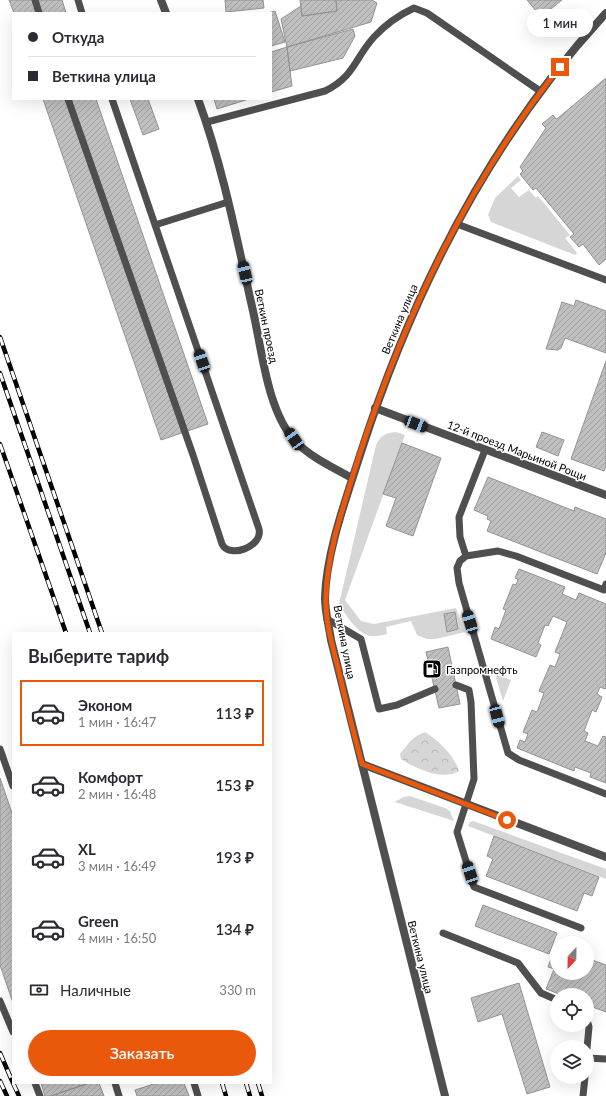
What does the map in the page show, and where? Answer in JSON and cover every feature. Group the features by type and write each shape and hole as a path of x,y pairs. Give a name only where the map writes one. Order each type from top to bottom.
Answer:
{"street":[{"path":"161,0 166,12"},
{"name":"Веткина улица","path":"445,1096 331,640 325,599 327,576 337,528 375,408 433,267 478,185 540,91 577,44 606,13"},
{"name":"Веткин проезд","path":"198,100 206,122 228,202 266,371 281,420 294,439 306,450 325,464 352,478"},
{"name":"12-й проезд Марьиной Рощи","path":"375,408 606,495"},
{"path":"362,764 606,857"}],"lane":[{"path":"34,0 39,12"},
{"path":"78,0 82,12"},
{"path":"206,122 325,91 339,84 350,72 374,37 400,14 414,8 427,14 540,91"},
{"path":"68,100 193,455 222,544 226,550 232,552 255,544 260,538 259,529 112,100"},
{"path":"155,225 228,202"},
{"path":"456,224 606,280"},
{"path":"466,556 460,537 459,517 485,450"},
{"path":"605,588 506,552 485,552 466,556 460,561 457,568 458,579 508,753 519,760 606,794"},
{"path":"327,619 361,639 379,709 397,705 435,689"},
{"path":"456,685 469,690 471,702 474,779 457,832 474,887 581,928"},
{"path":"0,749 12,783"},
{"path":"443,933 518,963 541,993 550,997"},
{"path":"0,1001 12,1030"},
{"path":"594,1058 606,1059"},
{"path":"35,1084 40,1096"},
{"path":"115,1084 118,1096"},
{"path":"194,1084 198,1096"},
{"path":"583,1096 584,1084"}],"green space":[{"path":"518,176 521,180 511,188 519,197 529,190 536,198 538,196 570,235 565,238 577,253 575,255 491,222 488,215 495,198"},
{"path":"396,432 405,435 345,600 361,621 374,624 456,608 465,632 436,639 427,639 417,635 411,621 386,627 387,634 369,636 355,626 339,604 376,445 384,435"},
{"path":"495,674 511,680 503,701"},
{"path":"425,732 436,740 450,754 459,771 453,774 438,774 422,770 401,759 400,754 408,744 414,738"},
{"path":"410,796 445,808 450,811 454,821 395,802 403,797"},
{"path":"473,821 606,869 606,879 468,826 470,822"}],"building":[{"path":"9,0 62,0 66,12 14,12"},
{"path":"225,0 263,0 264,8 226,12"},
{"path":"300,0 336,0 337,11 302,16"},
{"path":"336,0 372,0 377,3 371,22 287,47 281,19 301,6 302,16 337,11"},
{"path":"527,0 562,0 541,17"},
{"path":"275,11 285,42 272,46 272,12"},
{"path":"353,29 355,36 343,58 290,71 287,47"},
{"path":"287,47 292,86 272,92 272,52"},
{"path":"606,78 606,259 599,265 583,244 579,247 570,237 574,234 536,188 533,190 520,174 523,171 520,167 546,128 542,124 553,115 556,119 558,118"},
{"path":"43,100 96,100 208,424 161,440"},
{"path":"130,100 148,100 159,129 143,135"},
{"path":"214,100 246,100 217,109"},
{"path":"576,300 606,311 606,353 565,338 561,348 558,350 546,349 562,302 574,306"},
{"path":"606,361 606,466 604,471 571,459"},
{"path":"542,432 564,440 558,456 536,447"},
{"path":"402,443 441,458 413,536 386,526 396,498 383,494"},
{"path":"488,477 574,511 575,507 606,519 606,553 597,574 487,531 491,521 487,519 488,516 474,510"},
{"path":"519,569 565,587 562,594 576,600 579,593 606,604 606,688 600,687 597,694 602,697 596,712 592,710 584,731 588,733 585,741 598,746 603,736 606,737 606,783 590,777 591,773 575,767 574,771 517,748 520,740 525,742 528,734 523,732 532,710 537,712 544,693 539,691 550,665 555,667 560,654 555,652 567,622 553,616 548,626 545,625 538,643 541,645 536,657 491,639 495,627 499,629 506,610 503,609 513,584 516,585 518,579 515,578"},
{"path":"455,612 458,629 447,632 444,614"},
{"path":"448,647 460,704 439,708 426,652"},
{"path":"0,778 12,813 12,1000 0,965"},
{"path":"494,836 599,877 592,896 584,893 577,911 486,876 493,859 487,856"},
{"path":"483,905 557,933 556,936 550,936 549,954 475,926"},
{"path":"594,961 606,965 606,1012 594,1008 594,988 550,988 550,990 546,989 550,979 594,980"},
{"path":"519,983 550,1087 527,1094 502,1014 478,1022 471,998"},
{"path":"41,1084 86,1084 51,1096 45,1096"},
{"path":"86,1084 99,1084 104,1096 51,1096"},
{"path":"154,1084 184,1084 189,1096 137,1096 135,1090"}],"railway":[{"path":"0,337 102,632"},
{"path":"0,373 90,632"},
{"path":"0,444 66,632"},
{"path":"0,1053 12,1081"},
{"path":"0,1081 7,1096"},
{"path":"13,1084 19,1096"},
{"path":"222,1084 226,1096"},
{"path":"246,1084 250,1096"},
{"path":"258,1084 262,1096"}],"place":[{"name":"Газпромнефть","path":"432,669"}],"route":[{"path":"507,820 362,764 331,640 325,599 327,576 337,528 352,478 389,371 433,267 478,185 511,132 540,91 560,67"}]}
